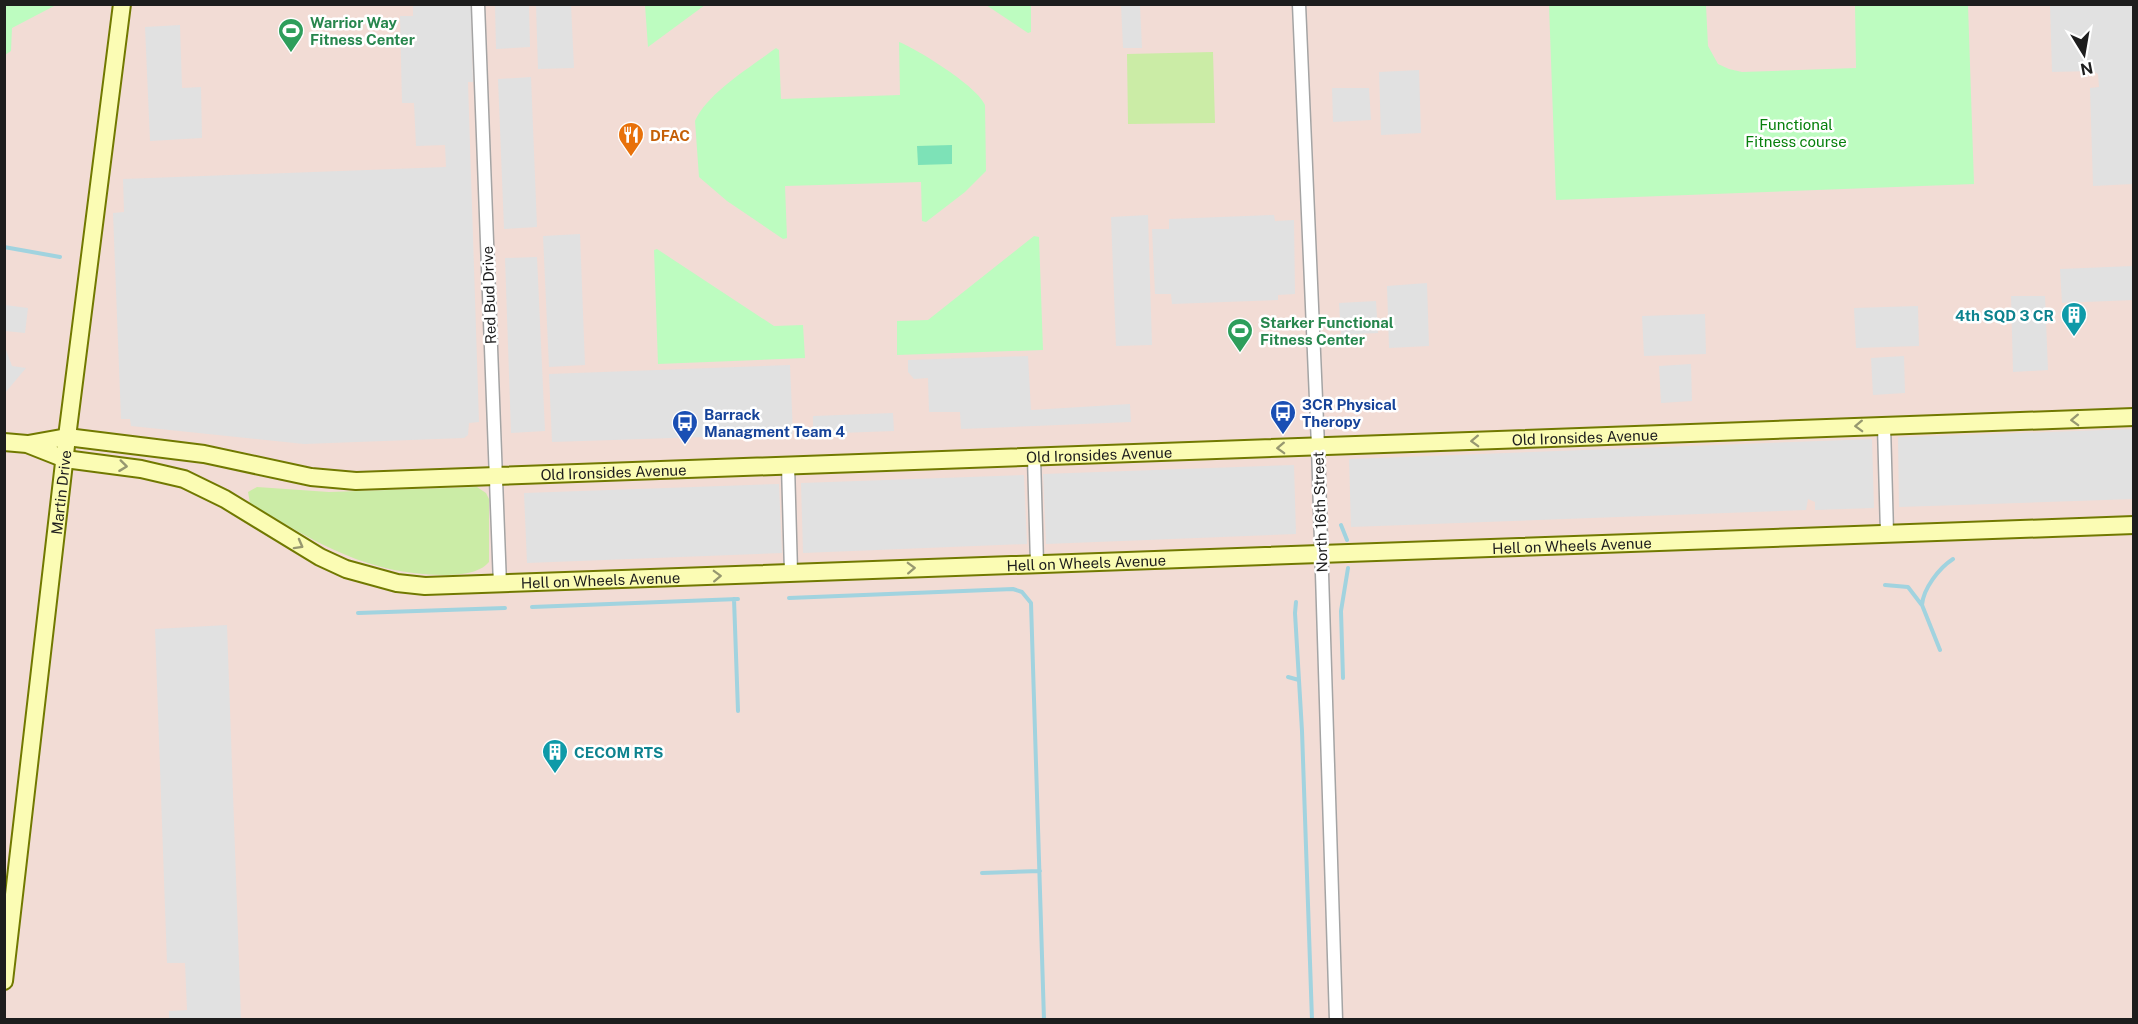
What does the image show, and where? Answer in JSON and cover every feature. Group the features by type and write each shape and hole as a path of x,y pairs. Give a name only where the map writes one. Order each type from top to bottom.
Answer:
{"street":[{"name":"Martin Drive","path":"4,981 67,437 122,4"},
{"name":"Red Bud Drive","path":"478,4 500,585"},
{"name":"North 16th Street","path":"1299,4 1318,446 1336,1020"},
{"name":"Old Ironsides Avenue","path":"27,444 67,437 204,454 332,480 2133,417"},
{"path":"1884,426 1887,533"},
{"path":"4,442 27,444"},
{"name":"Hell on Wheels Avenue","path":"27,444 65,459 141,469 184,479 225,499 320,557 373,577 425,586 2133,525"},
{"path":"1034,457 1037,564"},
{"path":"789,465 791,572"}],"shaded area":[{"path":"5,5 2133,5 2133,1019 5,1020"},
{"path":"413,5 471,5 473,82 468,82 479,422 469,423 468,435 464,438 304,444 131,426 130,419 121,419 113,213 124,212 123,179 446,167 445,145 416,146 414,103 402,103 400,16 413,16"},
{"path":"495,5 529,5 530,47 496,49"},
{"path":"536,5 571,5 574,68 538,69"},
{"path":"1121,5 1140,5 1142,48 1123,48"},
{"path":"2050,5 2133,5 2133,184 2093,186 2090,88 2099,87 2098,74 2093,71 2052,72"},
{"path":"180,25 182,88 201,87 202,138 150,141 145,27"},
{"path":"1419,70 1421,133 1381,135 1379,72"},
{"path":"531,77 537,227 504,229 498,79"},
{"path":"1332,88 1369,88 1371,120 1333,122"},
{"path":"1148,215 1152,345 1116,346 1111,217"},
{"path":"1274,215 1275,221 1294,220 1295,294 1278,295 1278,300 1172,304 1171,294 1155,294 1152,229 1169,229 1169,219"},
{"path":"580,234 585,365 549,367 543,236"},
{"path":"537,257 545,431 511,433 505,258"},
{"path":"2133,266 2133,300 2062,303 2060,269"},
{"path":"1427,283 1429,346 1389,348 1387,286"},
{"path":"2011,296 2045,296 2048,370 2013,372"},
{"path":"1376,301 1378,333 1341,335 1339,303"},
{"path":"5,305 28,308 25,333 5,331"},
{"path":"1918,306 1919,346 1856,348 1854,308"},
{"path":"1705,314 1706,354 1644,356 1642,316"},
{"path":"5,347 12,366 26,368 5,393"},
{"path":"1028,356 1031,410 1130,404 1131,422 961,429 960,412 929,412 928,378 914,379 908,372 908,360"},
{"path":"1904,356 1905,393 1873,395 1871,358"},
{"path":"1691,364 1692,401 1661,403 1659,366"},
{"path":"790,365 793,434 552,442 549,374"},
{"path":"893,413 894,431 813,434 813,416"},
{"path":"2133,429 2133,499 1899,507 1898,437"},
{"path":"1872,439 1874,508 1815,510 1815,502 1808,499 1806,510 1351,527 1349,459"},
{"path":"1294,465 1296,534 1046,544 1043,474"},
{"path":"1024,475 1027,544 803,553 801,483"},
{"path":"779,484 782,553 527,563 524,493"},
{"path":"227,625 241,1019 169,1019 169,1011 187,1010 185,963 167,963 155,629"}],"green space":[{"path":"5,4 56,5 12,28 11,51 5,55"},
{"path":"645,4 705,5 648,47"},
{"path":"986,5 1031,5 1031,32 1028,33"},
{"name":"Functional Fitness course","path":"1549,5 1706,5 1708,46 1718,64 1742,72 1856,68 1855,5 1968,5 1974,184 1556,200"},
{"path":"899,42 960,79 980,97 985,105 986,171 965,192 926,222 922,221 921,182 785,186 787,238 783,239 727,201 699,177 695,121 709,100 720,90 776,48 779,50 781,99 900,95"},
{"path":"1213,52 1215,123 1128,124 1127,54"},
{"path":"952,145 952,164 918,165 917,146"},
{"path":"1034,236 1039,237 1043,350 897,355 897,321 928,320"},
{"path":"657,249 774,326 803,325 805,358 658,364 654,250"},
{"path":"257,487 329,492 477,487 486,493 489,499 489,562 474,571 442,575 388,569 364,562 318,542 250,503 248,492"}],"waterway":[{"path":"4,247 60,257"},
{"path":"1341,525 1347,540"},
{"path":"1940,650 1922,605 1925,592 1933,579 1953,559"},
{"path":"1343,678 1341,611 1348,568"},
{"path":"1885,585 1908,587 1921,604"},
{"path":"789,598 1013,589 1022,592 1031,603 1044,1020"},
{"path":"734,599 738,711"},
{"path":"532,607 738,599"},
{"path":"1296,602 1312,1020"},
{"path":"358,613 505,608"},
{"path":"1288,677 1299,680"},
{"path":"982,873 1040,871"}],"place":[{"name":"Warrior Way Fitness Center","path":"291,54"},
{"name":"DFAC","path":"631,158"},
{"name":"4th SQD 3 CR","path":"2074,338"},
{"name":"Starker Functional Fitness Center","path":"1240,354"},
{"name":"3CR Physical Theropy","path":"1283,436"},
{"name":"Barrack Managment Team 4","path":"685,446"},
{"name":"CECOM RTS","path":"555,775"}]}
